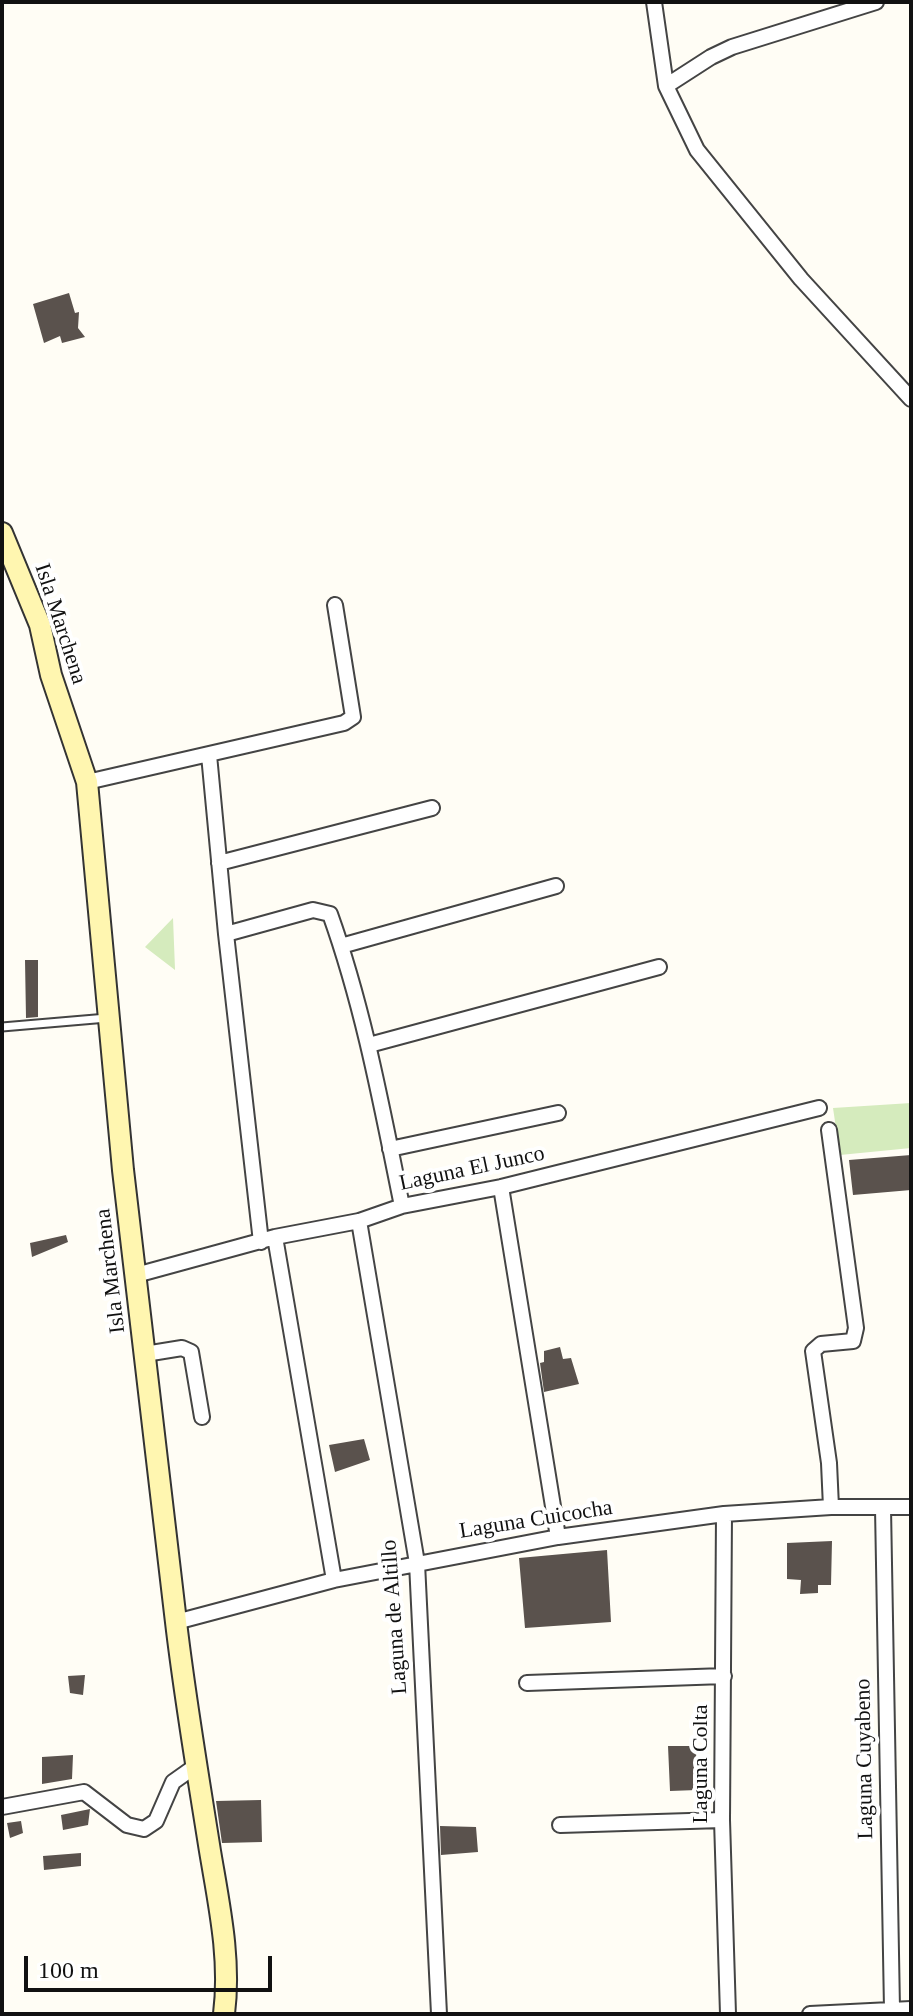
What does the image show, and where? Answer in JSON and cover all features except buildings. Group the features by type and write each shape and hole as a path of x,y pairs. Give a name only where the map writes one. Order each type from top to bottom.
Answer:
{"street":[{"path":"654,2 666,86 697,150 801,279 911,399"},
{"path":"666,86 732,47 876,2"},
{"name":"Isla Marchena","path":"2,533 40,625 51,675 87,782 136,1275 176,1622 225,1941 228,1987 224,2014"},
{"path":"87,782 344,723 353,717 335,605"},
{"path":"209,755 226,934 268,1240 334,1580"},
{"path":"219,863 432,808"},
{"path":"341,946 556,886"},
{"path":"226,934 313,910 330,914 369,1045 402,1206"},
{"path":"369,1045 659,967"},
{"name":"Laguna El Junco","path":"136,1275 268,1240 359,1221 402,1206 501,1187 819,1108"},
{"path":"390,1149 558,1113"},
{"path":"829,1130 856,1328 853,1341 821,1344 813,1351 829,1463 831,1507"},
{"path":"501,1187 558,1537"},
{"name":"Laguna de Altillo","path":"359,1221 417,1563 439,2014"},
{"path":"145,1354 182,1348 191,1352 202,1417"},
{"name":"Laguna Cuicocha","path":"176,1622 334,1580 558,1537 724,1514 831,1507 911,1507"},
{"name":"Laguna Cuyabeno","path":"883,1508 892,2009"},
{"name":"Laguna Colta","path":"724,1514 722,1820 728,2014"},
{"path":"527,1683 724,1676"},
{"path":"2,1807 84,1792 127,1825 144,1829 156,1821 177,1778 197,1765"},
{"path":"560,1825 722,1820"},
{"path":"810,2014 911,2009"}],"lane":[{"path":"2,1027 109,1018"}],"green space":[{"path":"173,918 175,969 175,970 145,947"},
{"path":"911,1103 911,1148 840,1155 833,1108"}]}
